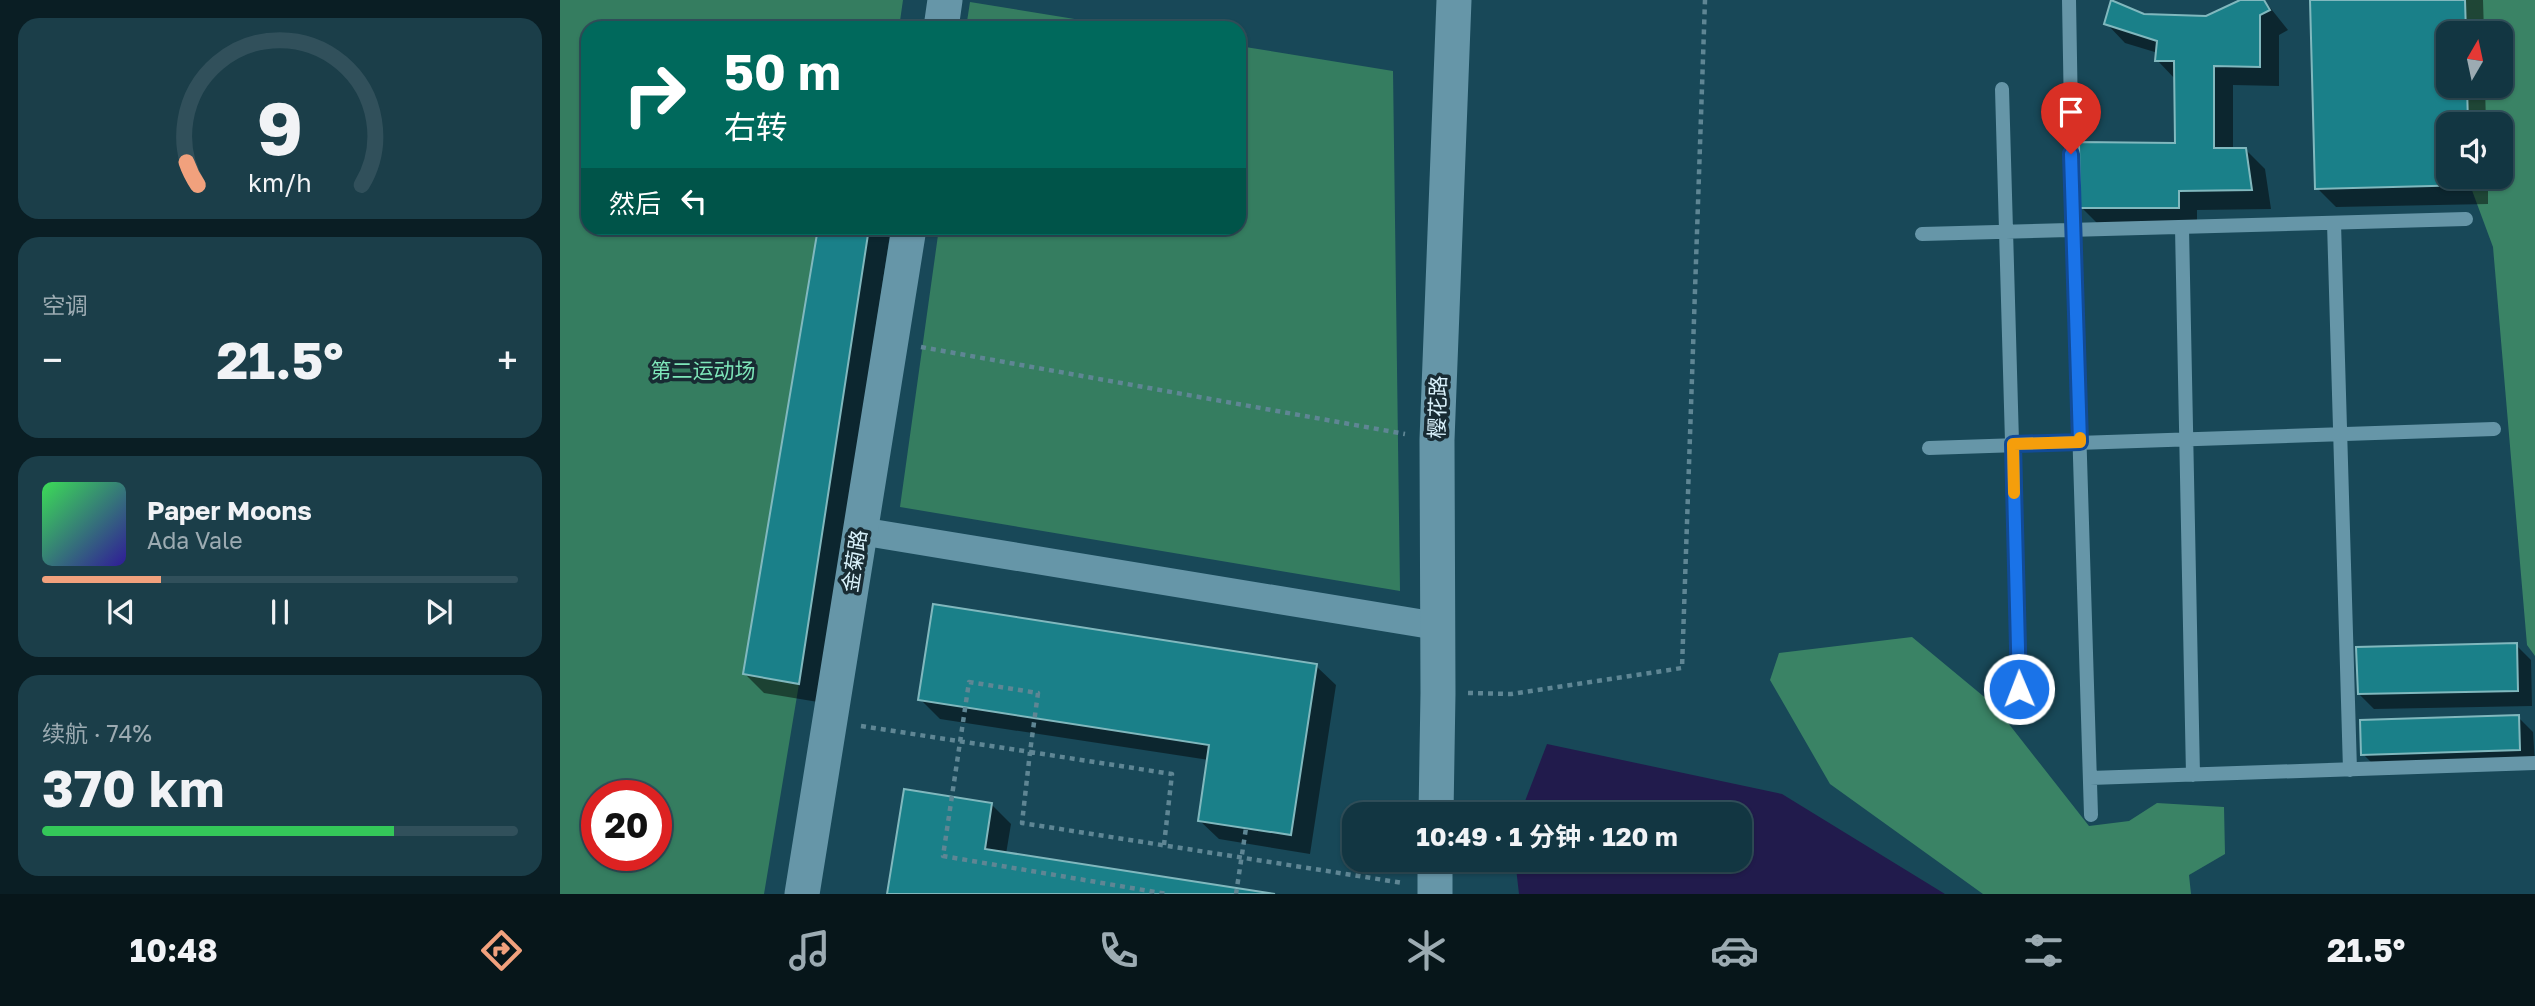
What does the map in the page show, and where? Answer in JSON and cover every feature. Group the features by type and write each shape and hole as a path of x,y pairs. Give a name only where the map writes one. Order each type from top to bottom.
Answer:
{"street":[{"path":"942,21 945,0"},
{"name":"樱花路","path":"1436,802 1437,440 1454,0"},
{"name":"金菊路","path":"802,894 908,235"},
{"path":"860,531 1437,626"}],"lane":[{"path":"2069,0 2073,231 2091,815"},
{"path":"2002,89 2019,689"},
{"path":"1922,234 2466,219"},
{"path":"2334,223 2338,434 2350,770"},
{"path":"2182,228 2193,775"},
{"path":"1929,448 2494,429"},
{"path":"2090,778 2535,763"}],"path":[{"path":"1438,692 1511,694 1682,668 1705,0"},
{"path":"890,341 1437,440"},
{"path":"1167,894 943,856 969,682 1038,693 1021,823 1435,881"},
{"path":"830,722 1172,774 1164,845"},
{"path":"1237,891 1246,828"}],"green space":[{"name":"第二运动场","path":"560,0 903,0 900,21 581,21 581,235 868,235 764,894 560,894"},
{"path":"2465,0 2535,0 2535,656 2527,645 2493,247 2471,189 2513,189 2513,112 2468,112 2467,98 2513,98 2513,21 2466,21"},
{"path":"970,2 1087,21 967,21"},
{"path":"1246,47 1393,71 1400,591 900,507 938,235 1246,235"},
{"path":"1912,637 1994,705 2089,826 2129,821 2157,803 2224,807 2225,854 2189,875 2191,894 1983,894 1830,784 1770,680 1779,653"}],"shaded area":[{"path":"1547,744 1782,794 1945,894 1519,894 1516,872 1752,872 1752,802 1525,802"}],"building":[{"path":"2111,0 2144,14 2206,16 2240,0 2264,0 2270,10 2260,15 2260,67 2214,66 2214,148 2246,148 2252,190 2179,191 2179,208 2080,208 2079,142 2175,143 2174,61 2155,61 2157,41 2104,24"},
{"path":"2310,0 2465,0 2466,21 2436,21 2436,98 2467,98 2468,112 2436,112 2436,186 2315,189"},
{"path":"817,235 868,235 799,684 743,674"},
{"path":"933,604 1317,664 1291,835 1198,821 1209,745 918,700"},
{"path":"2517,643 2518,691 2358,694 2356,647"},
{"path":"2519,715 2520,750 2361,755 2360,720"},
{"path":"904,789 992,803 985,849 1275,894 887,894"}],"slow traffic":[{"path":"2014,493 2013,444 2080,442 2080,438"}],"route":[{"path":"2019,689 2013,444 2080,442 2071,154"}]}
